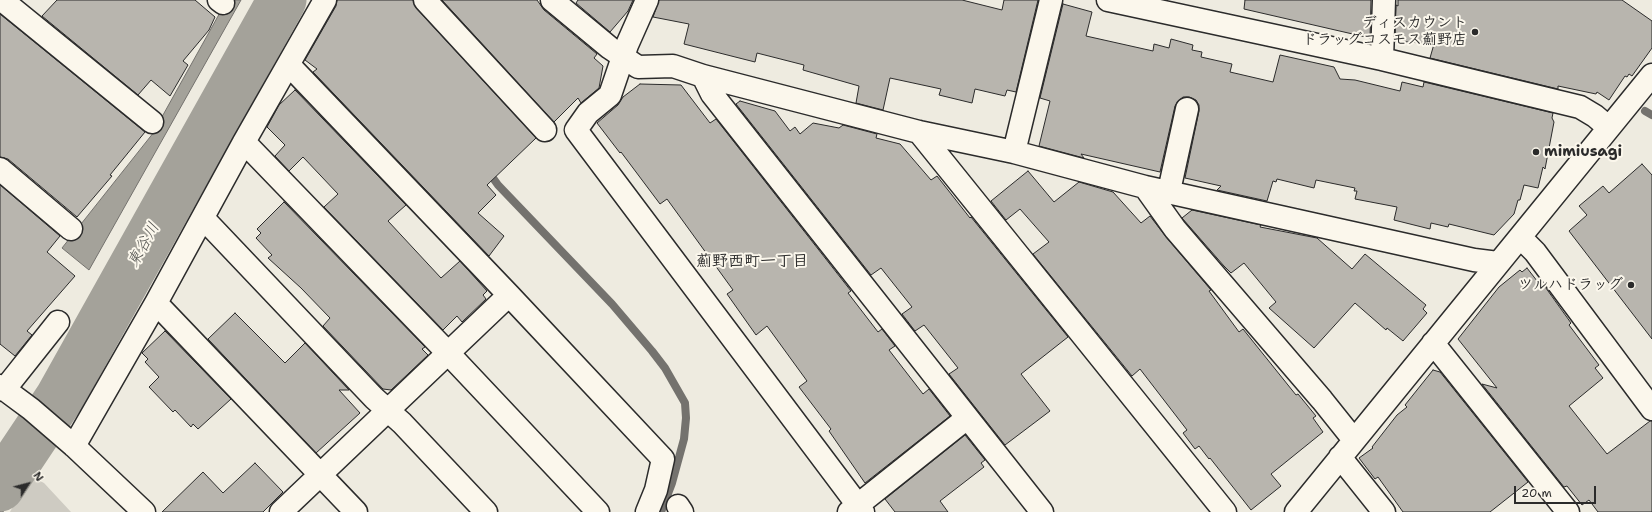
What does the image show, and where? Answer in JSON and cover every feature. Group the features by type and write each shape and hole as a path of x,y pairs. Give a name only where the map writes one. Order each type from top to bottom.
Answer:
{"street":[{"path":"2,0 152,122"},
{"path":"67,440 156,303 244,142 325,0"},
{"path":"425,0 545,130"},
{"path":"552,0 623,57 638,67 673,66 703,76 919,132 1014,152 1145,186 1474,260 1498,263"},
{"path":"647,0 623,57 610,95 588,113 576,130 857,510 967,418"},
{"path":"1014,152 1051,0"},
{"path":"1108,0 1382,60 1580,107 1595,116 1608,127"},
{"path":"1382,60 1384,0"},
{"path":"289,65 509,295 663,459 656,490 647,512"},
{"path":"1296,512 1608,127 1652,75"},
{"path":"703,76 712,94 1042,512"},
{"path":"1169,191 1187,108"},
{"path":"919,132 1225,512"},
{"path":"244,142 598,512"},
{"path":"0,169 71,229"},
{"path":"1145,186 1175,229 1322,400 1354,440"},
{"path":"203,218 369,393 402,423 486,512"},
{"path":"1520,237 1535,252 1652,409"},
{"path":"281,512 509,295"},
{"path":"156,303 356,512"},
{"path":"58,322 2,388 31,409 67,440 144,512"},
{"path":"1433,343 1568,512"},
{"path":"1340,457 1384,512"}],"shaded area":[{"path":"227,0 241,0 89,270 62,248 154,132 152,129 163,115"},
{"path":"48,401 63,413 33,458 33,464 8,498 3,512 0,512 0,450 6,455 18,447"},
{"path":"34,478 44,483 71,512 10,512 25,483"}],"building":[{"path":"57,0 195,0 215,17 209,30 183,61 188,65 170,96 151,80 138,95 42,16"},
{"path":"337,0 413,0 416,8 536,138 487,185 496,195 478,213 504,236 489,256 313,72 317,69 305,60 336,6"},
{"path":"442,0 537,0 544,10 597,54 594,58 603,66 599,88 581,103 578,98 554,122"},
{"path":"578,0 633,0 628,11 610,32 576,3"},
{"path":"659,0 962,0 1002,10 1004,0 1038,0 1016,92 1007,90 1005,96 975,89 972,103 939,95 941,89 890,78 883,110 856,103 859,86 803,70 804,65 757,53 755,62 684,44 689,24 653,17"},
{"path":"1245,0 1371,0 1370,38 1244,9"},
{"path":"1398,0 1622,0 1652,21 1652,48 1632,76 1629,74 1627,77 1625,76 1609,100 1597,92 1596,94 1558,86 1558,89 1430,58 1434,44 1395,41 1396,5 1398,6"},
{"path":"1063,4 1092,12 1086,36 1153,51 1154,44 1169,48 1171,39 1193,45 1192,50 1202,52 1201,57 1232,64 1230,72 1273,82 1280,55 1334,67 1340,79 1355,80 1400,91 1402,82 1423,87 1424,82 1553,113 1552,118 1554,122 1545,169 1543,167 1538,188 1524,185 1514,214 1494,235 1449,224 1448,227 1431,223 1430,229 1394,220 1397,207 1355,199 1357,191 1354,191 1355,188 1316,180 1314,188 1277,179 1276,182 1273,181 1267,201 1217,190 1221,186 1185,178 1199,111 1199,105 1196,100 1189,97 1183,97 1175,106 1160,172 1081,154 1084,158 1039,146 1050,101 1040,98"},
{"path":"0,14 145,132 110,175 112,176 77,217 8,159 0,157"},
{"path":"640,84 681,85 710,123 716,119 851,291 848,293 878,332 882,329 895,346 889,350 923,394 929,389 950,416 865,483 829,431 831,429 799,387 807,381 767,326 756,335 727,294 733,290 667,199 660,204 597,123 618,105 623,97"},
{"path":"295,90 406,205 388,221 441,278 460,261 487,291 483,295 486,299 462,322 457,316 443,330 324,207 338,194 303,157 289,171 275,156 285,145 267,127 279,105"},
{"path":"740,101 775,111 790,131 795,127 800,134 813,123 839,128 843,125 877,134 876,138 900,144 931,180 937,176 1068,337 1021,374 1050,411 1005,445 949,374 958,368 924,325 915,331 902,314 912,307 881,268 871,275 736,104"},
{"name":"ツルハドラッグ","path":"1642,164 1652,175 1652,339 1569,231 1587,215 1579,206 1603,186 1609,193"},
{"path":"1028,171 1054,202 1079,182 1113,192 1141,223 1150,216 1211,290 1209,291 1239,332 1243,329 1296,395 1298,394 1316,416 1313,418 1323,432 1271,474 1281,486 1251,510 1199,446 1195,449 1183,433 1187,430 1140,369 1132,376 1033,254 1049,242 1020,209 1006,220 991,201"},
{"path":"0,185 60,236 47,252 75,276 27,331 32,335 15,356 0,344"},
{"path":"284,202 425,347 422,349 428,355 391,390 383,389 323,326 330,318 301,288 268,258 272,255 256,238 261,233 257,229"},
{"path":"1192,210 1261,225 1260,227 1317,238 1352,269 1365,254 1426,305 1423,309 1427,313 1403,341 1387,328 1386,330 1355,303 1314,348 1269,308 1276,302 1244,263 1231,273 1224,266 1182,218"},
{"path":"1527,268 1541,286 1543,284 1571,323 1569,325 1599,365 1595,368 1603,378 1569,406 1607,454 1652,421 1652,512 1598,512 1589,500 1582,505 1567,486 1564,487 1482,384 1497,388 1458,339 1499,287 1520,270 1522,272"},
{"path":"235,313 285,363 305,343 349,390 339,390 360,413 316,453 208,339"},
{"path":"165,331 231,399 198,429 193,424 191,427 175,410 173,412 149,387 159,377 145,362 148,359 142,353"},
{"path":"1433,370 1440,372 1528,482 1490,512 1403,512 1378,477 1375,479 1359,458 1373,448 1372,447 1397,415 1407,407 1405,405"},
{"path":"965,435 985,460 981,463 984,467 940,501 948,512 895,512 885,499"},
{"path":"255,463 283,492 263,512 162,512 203,472 223,493"}],"waterway":[{"name":"東谷川","path":"0,487 60,397 282,0"},
{"path":"1645,111 1652,115"},
{"path":"488,171 498,185 612,304 652,351 665,368 685,403 686,418 684,439 672,483 661,512"}],"place":[{"name":"ディスカウント ドラッグコスモス薊野店","path":"1475,32"},
{"name":"mimiusagi","path":"1536,152"},
{"name":"ツルハドラッグ","path":"1631,285"}],"district":[{"name":"薊野西町一丁目","path":"752,262"}]}
